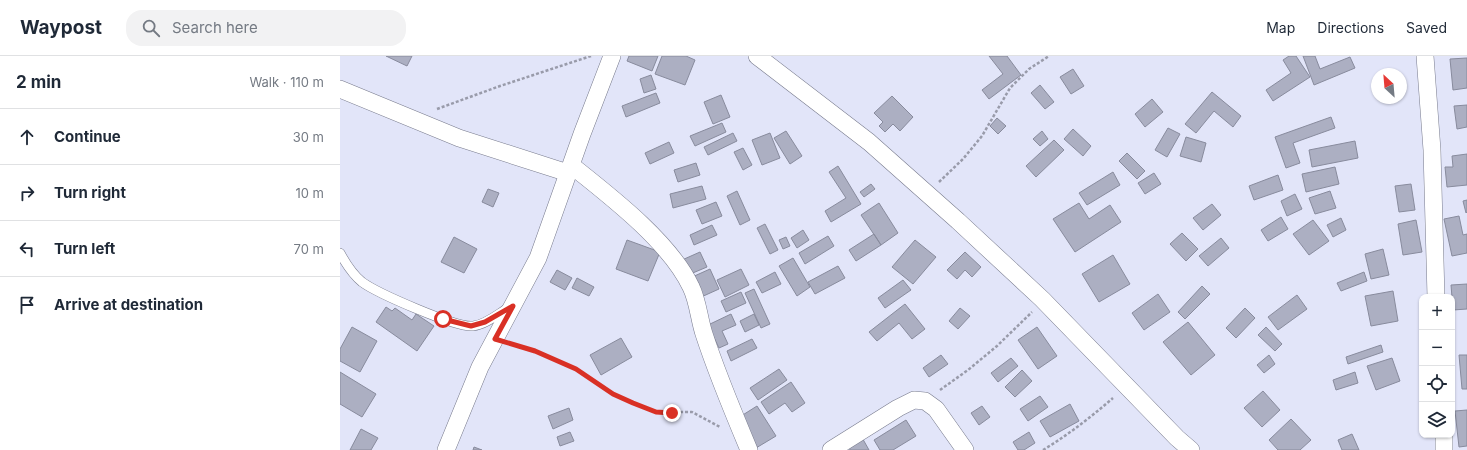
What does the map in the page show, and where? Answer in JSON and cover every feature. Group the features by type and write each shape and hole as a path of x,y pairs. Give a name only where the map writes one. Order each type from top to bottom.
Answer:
{"street":[{"path":"446,450 480,368 538,258 612,56"},
{"path":"756,56 869,142 958,221 1042,299 1177,438 1191,450"},
{"path":"1425,56 1432,150 1436,294"},
{"path":"340,89 418,121 508,155 570,169 634,218 672,256 692,288 704,333 723,389 749,450"},
{"path":"831,450 898,408 914,400 925,401 936,409 965,450"},
{"path":"1444,438 1444,450"}],"lane":[{"path":"340,253 348,268 363,282 385,295 443,319 471,326 485,322 513,306"}],"path":[{"path":"418,121 434,110 590,56"},
{"path":"927,194 963,159 982,136 1010,88 1030,68 1050,56"},
{"path":"925,401 968,370 997,346 1028,317 1042,299"},
{"path":"495,339 535,351 576,369 613,394 656,412 692,412 722,428"},
{"path":"1043,450 1058,441 1094,414 1126,386"}],"building":[{"path":"386,56 412,56 407,66"},
{"path":"629,56 658,56 652,71 627,61"},
{"path":"662,56 686,56 695,60 685,85 655,74"},
{"path":"989,56 1007,56 1021,75 989,99 982,90 1003,74"},
{"path":"1289,56 1296,56 1310,77 1273,101 1266,90 1291,73 1283,60"},
{"path":"1303,56 1315,56 1320,69 1350,57 1355,68 1314,85"},
{"path":"1467,58 1467,88 1453,90 1450,59"},
{"path":"1073,69 1084,86 1071,94 1060,77"},
{"path":"651,75 656,89 644,93 640,79"},
{"path":"1040,85 1054,102 1045,109 1031,93"},
{"path":"1212,92 1241,116 1233,127 1214,111 1196,133 1185,124"},
{"path":"656,93 660,103 626,117 622,106"},
{"path":"721,95 730,117 713,124 704,102"},
{"path":"892,96 913,117 900,131 893,124 885,132 879,126 883,122 874,113"},
{"path":"1152,99 1163,112 1145,127 1135,114"},
{"path":"1467,105 1467,127 1457,129 1454,106"},
{"path":"1331,117 1335,128 1293,143 1300,163 1286,168 1275,137"},
{"path":"997,118 1006,126 998,134 990,126"},
{"path":"722,123 726,132 695,146 690,136"},
{"path":"1168,128 1180,134 1167,157 1155,150"},
{"path":"1073,129 1091,146 1083,156 1064,139"},
{"path":"786,131 802,156 790,164 774,138"},
{"path":"1042,131 1048,139 1040,146 1033,139"},
{"path":"733,133 737,141 708,155 704,147"},
{"path":"770,133 780,158 762,165 752,140"},
{"path":"1186,137 1206,143 1201,162 1180,156"},
{"path":"1054,140 1064,150 1036,177 1026,166"},
{"path":"1355,141 1358,158 1312,167 1309,150"},
{"path":"669,142 674,153 650,164 645,153"},
{"path":"743,148 752,165 743,170 734,152"},
{"path":"1127,153 1145,171 1137,179 1119,161"},
{"path":"1467,154 1467,185 1447,187 1445,167 1453,167 1452,156"},
{"path":"696,163 700,175 678,182 674,170"},
{"path":"838,166 861,204 831,222 825,211 846,198 829,172"},
{"path":"1335,167 1339,184 1306,192 1302,174"},
{"path":"1113,172 1120,185 1087,205 1079,193"},
{"path":"1154,173 1161,184 1145,194 1138,183"},
{"path":"1278,175 1283,190 1254,200 1249,186"},
{"path":"871,184 875,189 864,197 860,192"},
{"path":"1411,184 1415,210 1399,212 1395,186"},
{"path":"702,186 706,199 673,208 670,194"},
{"path":"488,189 499,193 493,207 482,202"},
{"path":"737,191 750,220 740,225 727,196"},
{"path":"1330,191 1336,208 1315,214 1309,198"},
{"path":"1295,194 1302,209 1287,216 1281,201"},
{"path":"1467,200 1467,212 1466,213 1463,201"},
{"path":"716,202 722,216 702,224 696,210"},
{"path":"879,203 898,233 881,245 861,215"},
{"path":"1079,203 1089,219 1110,205 1121,222 1075,252 1053,219"},
{"path":"1212,204 1221,215 1203,230 1193,218"},
{"path":"1459,216 1463,235 1467,234 1467,253 1452,256 1444,219"},
{"path":"1281,217 1288,229 1268,241 1261,230"},
{"path":"1341,218 1346,230 1333,237 1327,225"},
{"path":"1313,220 1329,241 1309,255 1293,234"},
{"path":"1416,220 1422,252 1403,255 1398,224"},
{"path":"765,224 778,250 770,254 757,228"},
{"path":"712,225 717,235 694,245 690,235"},
{"path":"803,230 809,240 797,248 791,238"},
{"path":"1182,233 1198,249 1186,261 1170,244"},
{"path":"874,234 881,245 856,261 849,250"},
{"path":"828,236 834,246 805,264 799,253"},
{"path":"454,237 477,249 464,273 441,262"},
{"path":"786,237 790,246 783,249 779,240"},
{"path":"1221,238 1229,248 1208,266 1199,256"},
{"path":"627,240 660,252 648,281 616,269"},
{"path":"915,240 936,257 913,284 892,267"},
{"path":"1383,249 1389,275 1371,279 1365,254"},
{"path":"700,252 707,267 688,275 682,260"},
{"path":"965,252 981,267 972,277 965,270 957,279 947,270"},
{"path":"1113,255 1130,284 1099,302 1082,274"},
{"path":"793,258 810,287 797,296 779,266"},
{"path":"838,266 845,278 815,294 808,282"},
{"path":"710,269 719,289 699,298 690,278"},
{"path":"741,269 749,285 725,297 717,280"},
{"path":"557,270 572,278 565,290 550,282"},
{"path":"775,272 781,284 762,293 756,282"},
{"path":"1364,272 1367,281 1341,291 1337,283"},
{"path":"577,278 594,287 589,296 572,288"},
{"path":"903,280 911,290 885,308 878,298"},
{"path":"1467,284 1467,309 1455,310 1455,294 1452,294 1451,285"},
{"path":"1202,286 1210,294 1185,319 1178,312"},
{"path":"754,289 770,324 761,328 745,293"},
{"path":"1393,291 1398,321 1371,326 1365,296"},
{"path":"741,292 746,303 726,312 721,301"},
{"path":"1158,294 1170,312 1144,330 1132,313"},
{"path":"1297,295 1307,309 1278,330 1268,317"},
{"path":"905,304 925,329 912,339 899,323 877,341 869,332"},
{"path":"386,307 392,311 395,308 412,320 416,314 434,326 417,351 376,322"},
{"path":"960,308 970,316 958,329 949,321"},
{"path":"1245,308 1255,318 1236,338 1226,328"},
{"path":"731,314 736,325 722,331 728,344 719,348 708,325"},
{"path":"754,314 759,325 745,332 740,321"},
{"path":"1188,322 1215,355 1191,375 1163,342"},
{"path":"352,327 377,341 360,372 340,361 340,349"},
{"path":"1037,327 1057,356 1038,369 1018,340"},
{"path":"1266,327 1282,344 1275,351 1258,335"},
{"path":"621,338 632,357 601,375 590,355"},
{"path":"752,339 757,348 731,361 727,351"},
{"path":"1381,345 1383,352 1348,364 1346,357"},
{"path":"941,355 948,364 929,377 923,368"},
{"path":"1269,355 1275,364 1264,373 1257,365"},
{"path":"1459,355 1467,355 1467,389 1462,389"},
{"path":"1011,358 1018,366 998,382 991,373"},
{"path":"1392,358 1400,381 1376,390 1367,366"},
{"path":"779,369 787,380 758,400 750,388"},
{"path":"1022,370 1032,381 1015,397 1005,387"},
{"path":"340,372 376,394 362,417 340,404"},
{"path":"1355,372 1358,383 1336,390 1333,380"},
{"path":"791,382 805,403 792,412 785,403 769,414 761,402"},
{"path":"1263,391 1280,410 1262,427 1244,408"},
{"path":"1040,396 1048,407 1028,421 1020,409"},
{"path":"1070,404 1079,421 1050,437 1040,421"},
{"path":"757,406 776,436 756,448 738,418"},
{"path":"982,406 990,417 979,425 971,413"},
{"path":"569,408 573,420 553,429 548,416"},
{"path":"1467,410 1467,446 1459,447 1455,411"},
{"path":"1291,419 1311,440 1300,450 1278,450 1269,440"},
{"path":"906,420 916,436 893,450 880,450 874,440"},
{"path":"361,429 378,438 371,450 350,450"},
{"path":"570,432 574,441 560,446 557,437"},
{"path":"1029,432 1035,443 1024,450 1018,450 1013,442"},
{"path":"860,434 869,450 850,450 846,442"},
{"path":"1352,434 1359,450 1342,450 1338,440"},
{"path":"474,447 482,450 473,450"}],"route":[{"path":"443,319 471,326 477,325 513,306 495,339 535,351 576,369 613,394 633,403 656,412 672,413"}]}
